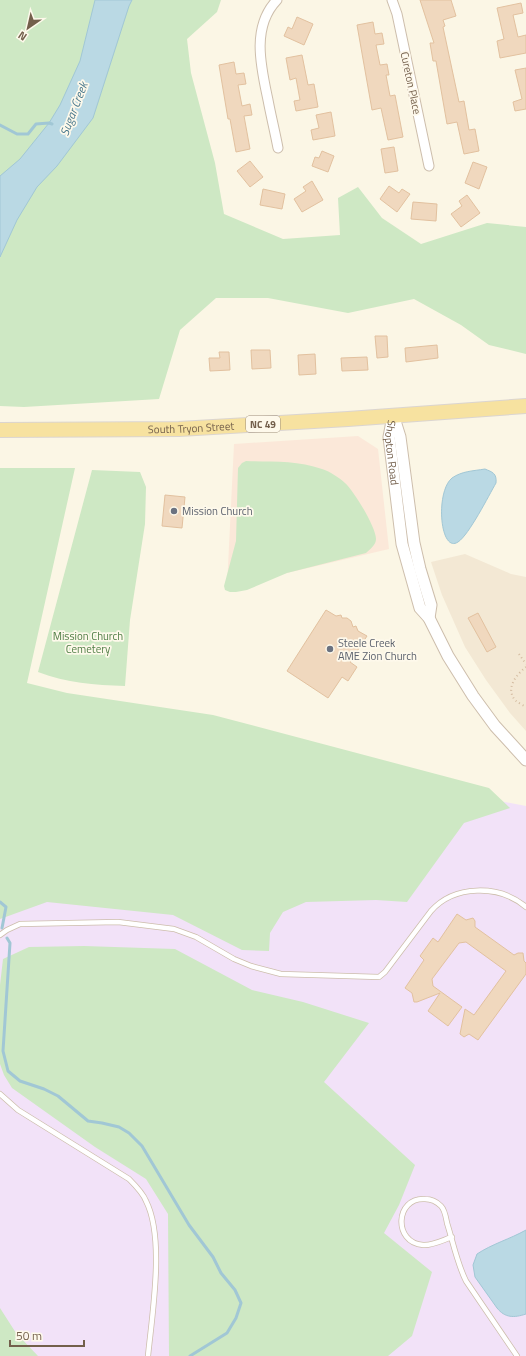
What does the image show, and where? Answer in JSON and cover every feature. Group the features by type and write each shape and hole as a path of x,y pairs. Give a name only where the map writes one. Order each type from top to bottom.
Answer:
{"main road":[{"name":"South Tryon Street","path":"0,430 180,429 526,406"}],"street":[{"path":"277,0 268,13 263,28 260,43 260,59 278,148"},
{"name":"Cureton Place","path":"392,0 397,14 429,166"},
{"name":"Shopton Road","path":"393,416 389,437 402,544 420,608 429,618 448,656 473,696 495,726 526,760"}],"lane":[{"path":"0,935 20,924 118,922 174,929 185,932 234,960 281,974 379,977 385,972 430,911 437,904 447,898 471,891 485,891 508,896 526,907"},
{"path":"0,1094 18,1110 130,1179 146,1200 151,1212 156,1255 155,1291 148,1356"},
{"path":"452,1237 430,1245 414,1243 408,1239 401,1226 403,1211 408,1205 421,1198 429,1199 442,1207 452,1237 462,1273 516,1356"}],"path":[{"path":"518,654 526,664"},
{"path":"526,667 516,676 511,689 515,699 526,707"}],"shaded area":[{"path":"358,436 378,449 389,549 227,587 234,444"},
{"path":"465,554 511,574 526,577 526,731 510,713 486,680 465,647 442,595 431,562"},
{"path":"0,706 526,806 526,1356 0,1356"}],"green space":[{"path":"0,0 221,0 217,12 187,39 191,73 215,163 224,214 283,239 340,235 338,198 358,187 382,218 421,244 487,223 526,227 526,354 489,345 461,325 414,299 348,313 268,298 216,298 180,330 159,399 24,407 0,406"},
{"path":"246,461 303,464 331,473 349,487 369,518 375,533 376,541 374,545 366,553 287,573 247,590 230,592 225,590 224,586 236,541 238,468"},
{"path":"0,468 75,468 27,683 67,693 213,715 489,788 510,808 464,823 407,902 376,900 306,902 283,912 270,933 269,951 242,950 173,915 47,902 0,919"},
{"name":"Mission Church Cemetery","path":"92,470 140,472 146,487 145,524 130,620 125,686 81,683 59,679 38,672"},
{"path":"84,946 175,949 252,990 303,1002 369,1023 324,1082 415,1165 399,1205 384,1233 432,1272 412,1336 388,1356 169,1356 168,1214 146,1179 95,1147 12,1088 4,1075 0,1064 0,985 3,959 29,947"},
{"path":"0,1308 16,1333 38,1356 0,1356"}],"water":[{"name":"Sugar Creek","path":"95,0 132,0 93,118 57,166 37,187 17,220 0,257 0,176 20,159 49,123 60,105 80,61"},
{"path":"485,469 495,475 496,483 468,532 458,542 452,543 447,539 442,520 443,496 447,485 452,478 460,474"},
{"path":"526,1230 526,1314 510,1316 503,1314 497,1308 475,1277 473,1265 477,1254"}],"building":[{"path":"420,0 451,0 456,16 443,20 445,26 443,27 459,102 464,101 469,130 475,129 479,151 464,154 457,122 447,124 436,61 433,61 430,43 434,43"},
{"path":"521,3 523,13 513,15 518,37 526,35 526,53 500,58 497,41 504,39 497,8"},
{"path":"297,17 313,24 304,45 284,36 288,27 292,29"},
{"path":"373,22 375,34 382,33 384,44 376,45 380,65 387,64 389,75 386,75 390,96 395,95 403,137 388,140 381,108 372,110 357,25"},
{"path":"302,55 308,85 314,84 318,107 296,111 294,101 300,100 296,78 290,80 286,58"},
{"path":"234,62 236,74 244,73 246,84 238,85 242,106 250,104 252,115 244,116 250,149 236,152 230,119 228,119 219,65"},
{"path":"526,68 526,109 515,111 513,102 522,99 515,70"},
{"path":"331,112 335,136 313,140 311,130 319,128 316,115"},
{"path":"394,147 398,171 385,173 381,149"},
{"path":"322,151 334,156 328,172 312,166 315,157 319,158"},
{"path":"250,161 263,177 250,187 237,171"},
{"path":"473,162 487,167 479,189 465,183"},
{"path":"312,181 323,200 302,212 294,199 306,191 303,187"},
{"path":"389,186 399,193 402,189 410,194 397,212 380,199"},
{"path":"263,189 285,194 282,209 260,205"},
{"path":"467,195 480,213 461,227 451,214 462,206 459,201"},
{"path":"413,202 437,204 436,221 411,219"},
{"path":"375,336 387,336 388,357 377,358"},
{"path":"437,345 438,358 406,362 405,348"},
{"path":"251,350 270,350 271,368 252,369"},
{"path":"219,352 229,352 230,370 210,371 209,358 220,358"},
{"path":"315,354 316,374 299,375 298,355"},
{"path":"367,357 368,370 342,371 341,358"},
{"path":"165,495 185,497 182,528 162,526"},
{"name":"Steele Creek AME Zion Church","path":"326,610 336,616 341,615 342,618 347,618 351,621 353,627 356,626 358,631 367,636 350,662 357,667 348,681 342,677 328,698 287,671"},
{"path":"478,613 496,647 487,652 468,618"},
{"path":"457,914 466,920 473,918 475,921 475,927 514,955 523,953 524,961 526,963 526,974 478,1040 469,1034 464,1037 460,1034 465,1009 474,1015 506,971 466,942 459,943 432,979 433,986 462,1007 448,1026 428,1011 440,993 414,1002 412,993 405,988 424,960 420,956 433,938 438,942"}],"waterway":[{"path":"0,125 17,134 28,134 36,124 52,124"},
{"path":"0,902 6,907 2,928"},
{"path":"7,938 10,943 3,1051 8,1071 20,1081 44,1089 58,1096 88,1121 119,1127 129,1133 142,1146 189,1225 213,1257 221,1273 235,1290 241,1303 236,1318 227,1333 190,1356"}],"place":[{"name":"Mission Church","path":"174,511"},
{"name":"Steele Creek AME Zion Church","path":"330,649"}]}
